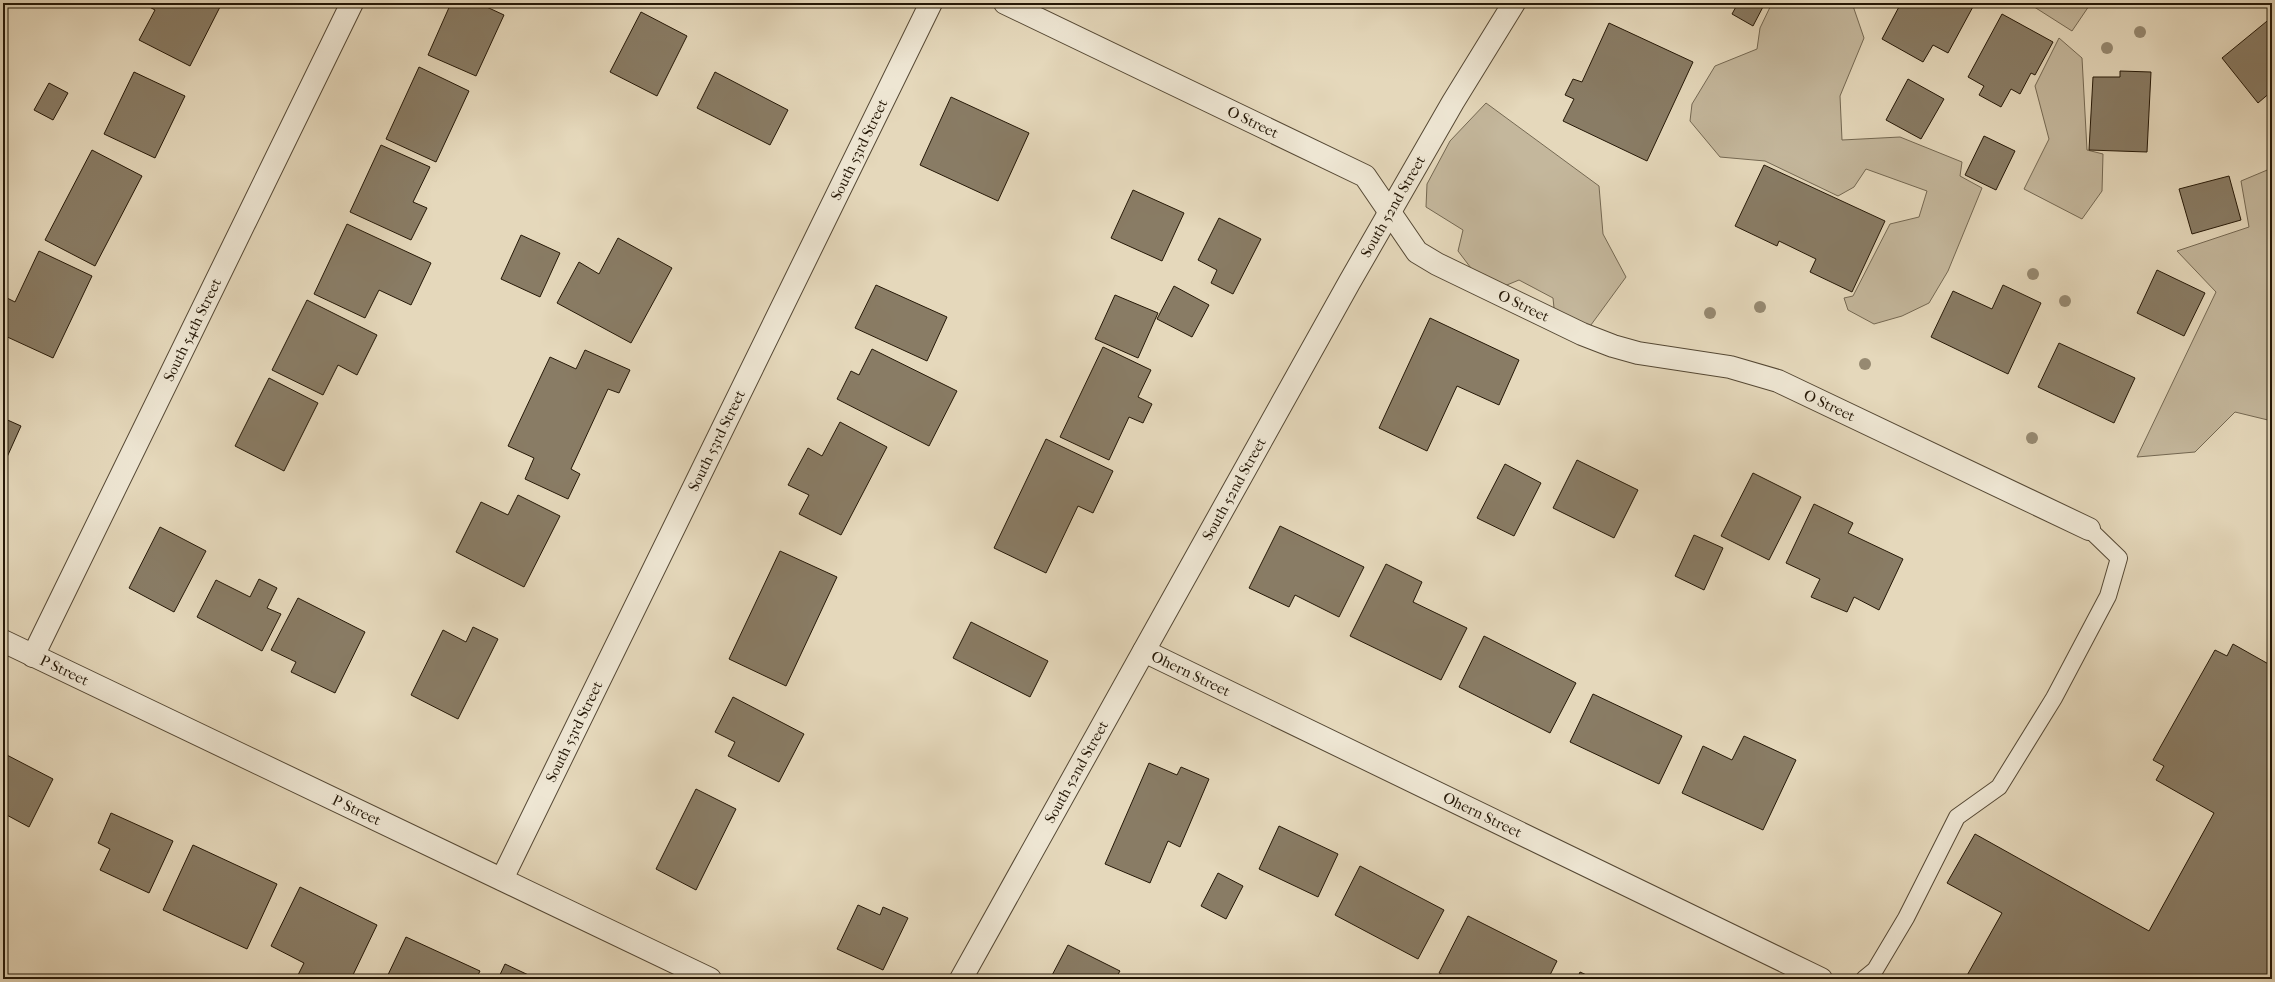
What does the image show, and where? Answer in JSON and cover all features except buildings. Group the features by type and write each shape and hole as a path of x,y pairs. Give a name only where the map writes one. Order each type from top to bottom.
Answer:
{"street":[{"name":"South 54th Street","path":"33,656 352,3"},
{"name":"South 53rd Street","path":"502,879 931,3"},
{"name":"O Street","path":"1005,3 1365,176 1417,252 1438,264 1582,334 1638,352 1730,367 1778,381 2089,529"},
{"name":"South 52nd Street","path":"960,979 1349,283 1391,213 1453,102 1514,3"},
{"name":"P Street","path":"3,641 710,979"},
{"name":"Ohern Street","path":"1144,651 1821,979"}],"lane":[{"path":"1864,979 1875,970 1906,918 1957,816 1999,787 2054,698 2108,596 2119,558 2089,529"}],"shaded area":[{"path":"1772,3 1852,3 1864,38 1840,96 1842,140 1900,137 1962,162 1960,176 1982,188 1948,271 1929,303 1902,316 1874,324 1848,310 1844,298 1853,296 1890,224 1919,217 1927,191 1866,169 1854,187 1838,196 1765,161 1720,157 1690,121 1692,104 1715,66 1757,49 1760,28"},
{"path":"2028,3 2091,3 2072,31"},
{"path":"2059,38 2082,58 2087,150 2103,154 2102,191 2082,219 2024,189 2049,139 2035,86"},
{"path":"1486,103 1599,186 1603,234 1626,277 1588,329 1555,318 1553,298 1519,280 1502,287 1477,276 1458,251 1463,230 1426,207 1427,184 1450,141"},
{"path":"2272,168 2272,421 2235,412 2195,452 2137,457 2216,292 2177,251 2249,227 2241,181"}]}
